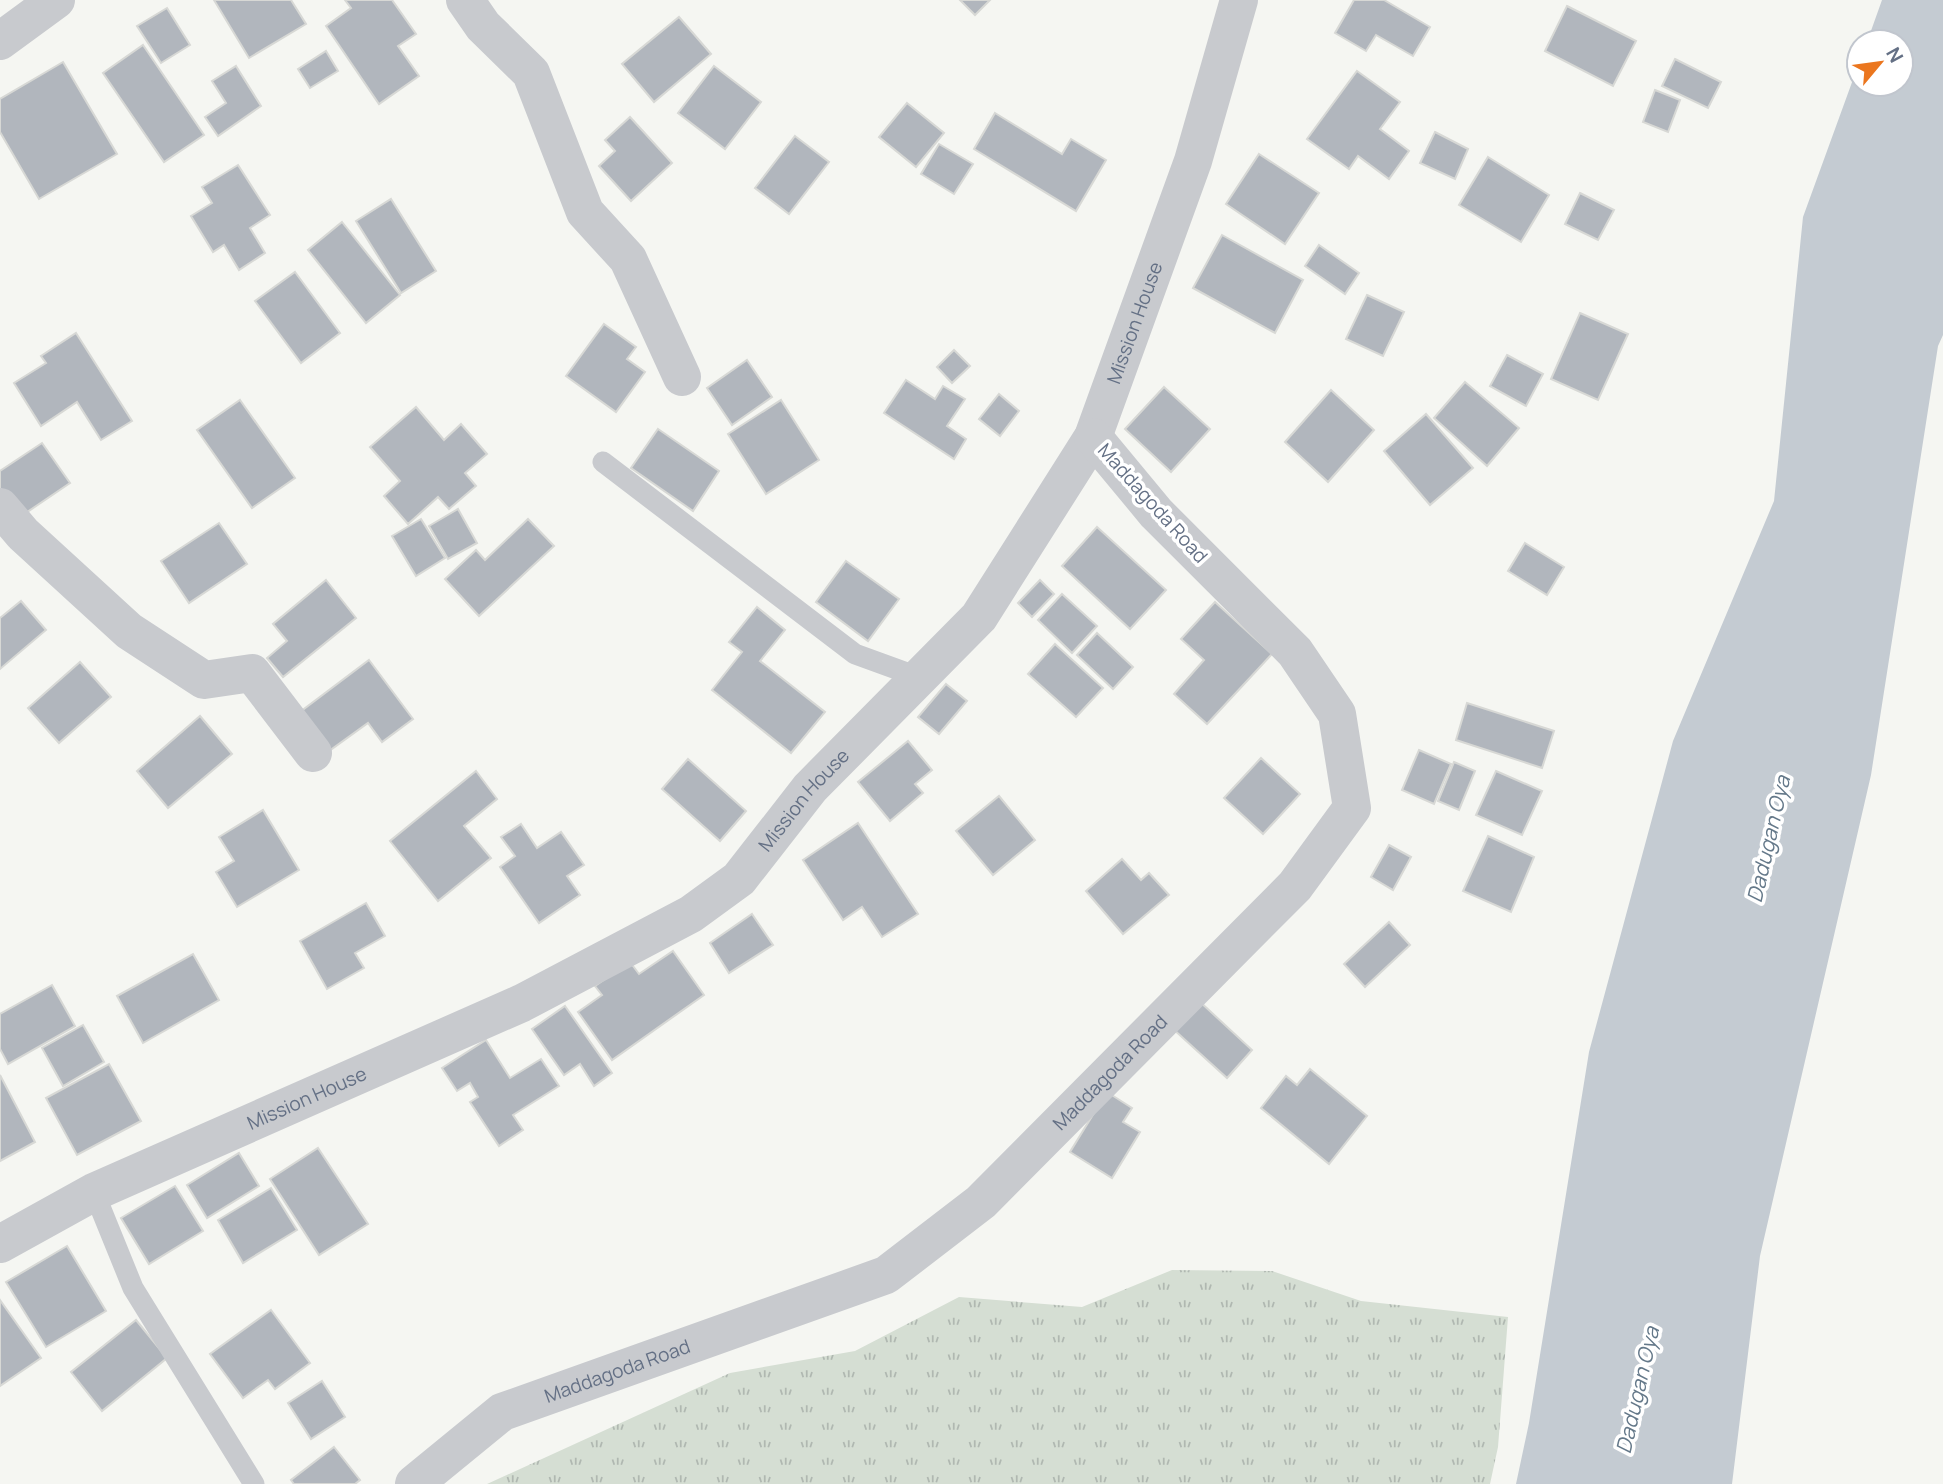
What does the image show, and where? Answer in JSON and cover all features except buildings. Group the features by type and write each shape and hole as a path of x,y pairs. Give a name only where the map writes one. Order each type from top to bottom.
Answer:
{"street":[{"path":"465,0 483,26 531,72 585,212 628,259 682,377"},
{"name":"Mission House","path":"0,1244 94,1192 522,1003 691,914 740,879 810,788 979,617 1093,437 1193,161 1239,0"},
{"path":"0,41 41,4"},
{"name":"Maddagoda Road","path":"414,1484 502,1412 886,1275 981,1202 1011,1172 1296,886 1352,808 1337,714 1295,652 1156,513 1093,437"},
{"path":"0,506 23,534 129,631 204,680 252,673 313,753"}],"lane":[{"path":"603,462 855,654 921,678"},
{"path":"94,1192 133,1288 254,1484"}],"green space":[{"path":"1172,1270 1272,1271 1361,1301 1508,1317 1498,1447 1490,1484 487,1484 730,1373 855,1351 959,1297 1082,1307"}],"water":[{"name":"Dadugan Oya","path":"1882,0 1943,0 1943,335 1938,346 1871,775 1760,1256 1732,1484 1516,1484 1529,1423 1589,1052 1673,741 1774,501 1803,217 1846,98 1915,98 1915,28 1872,28"}]}
